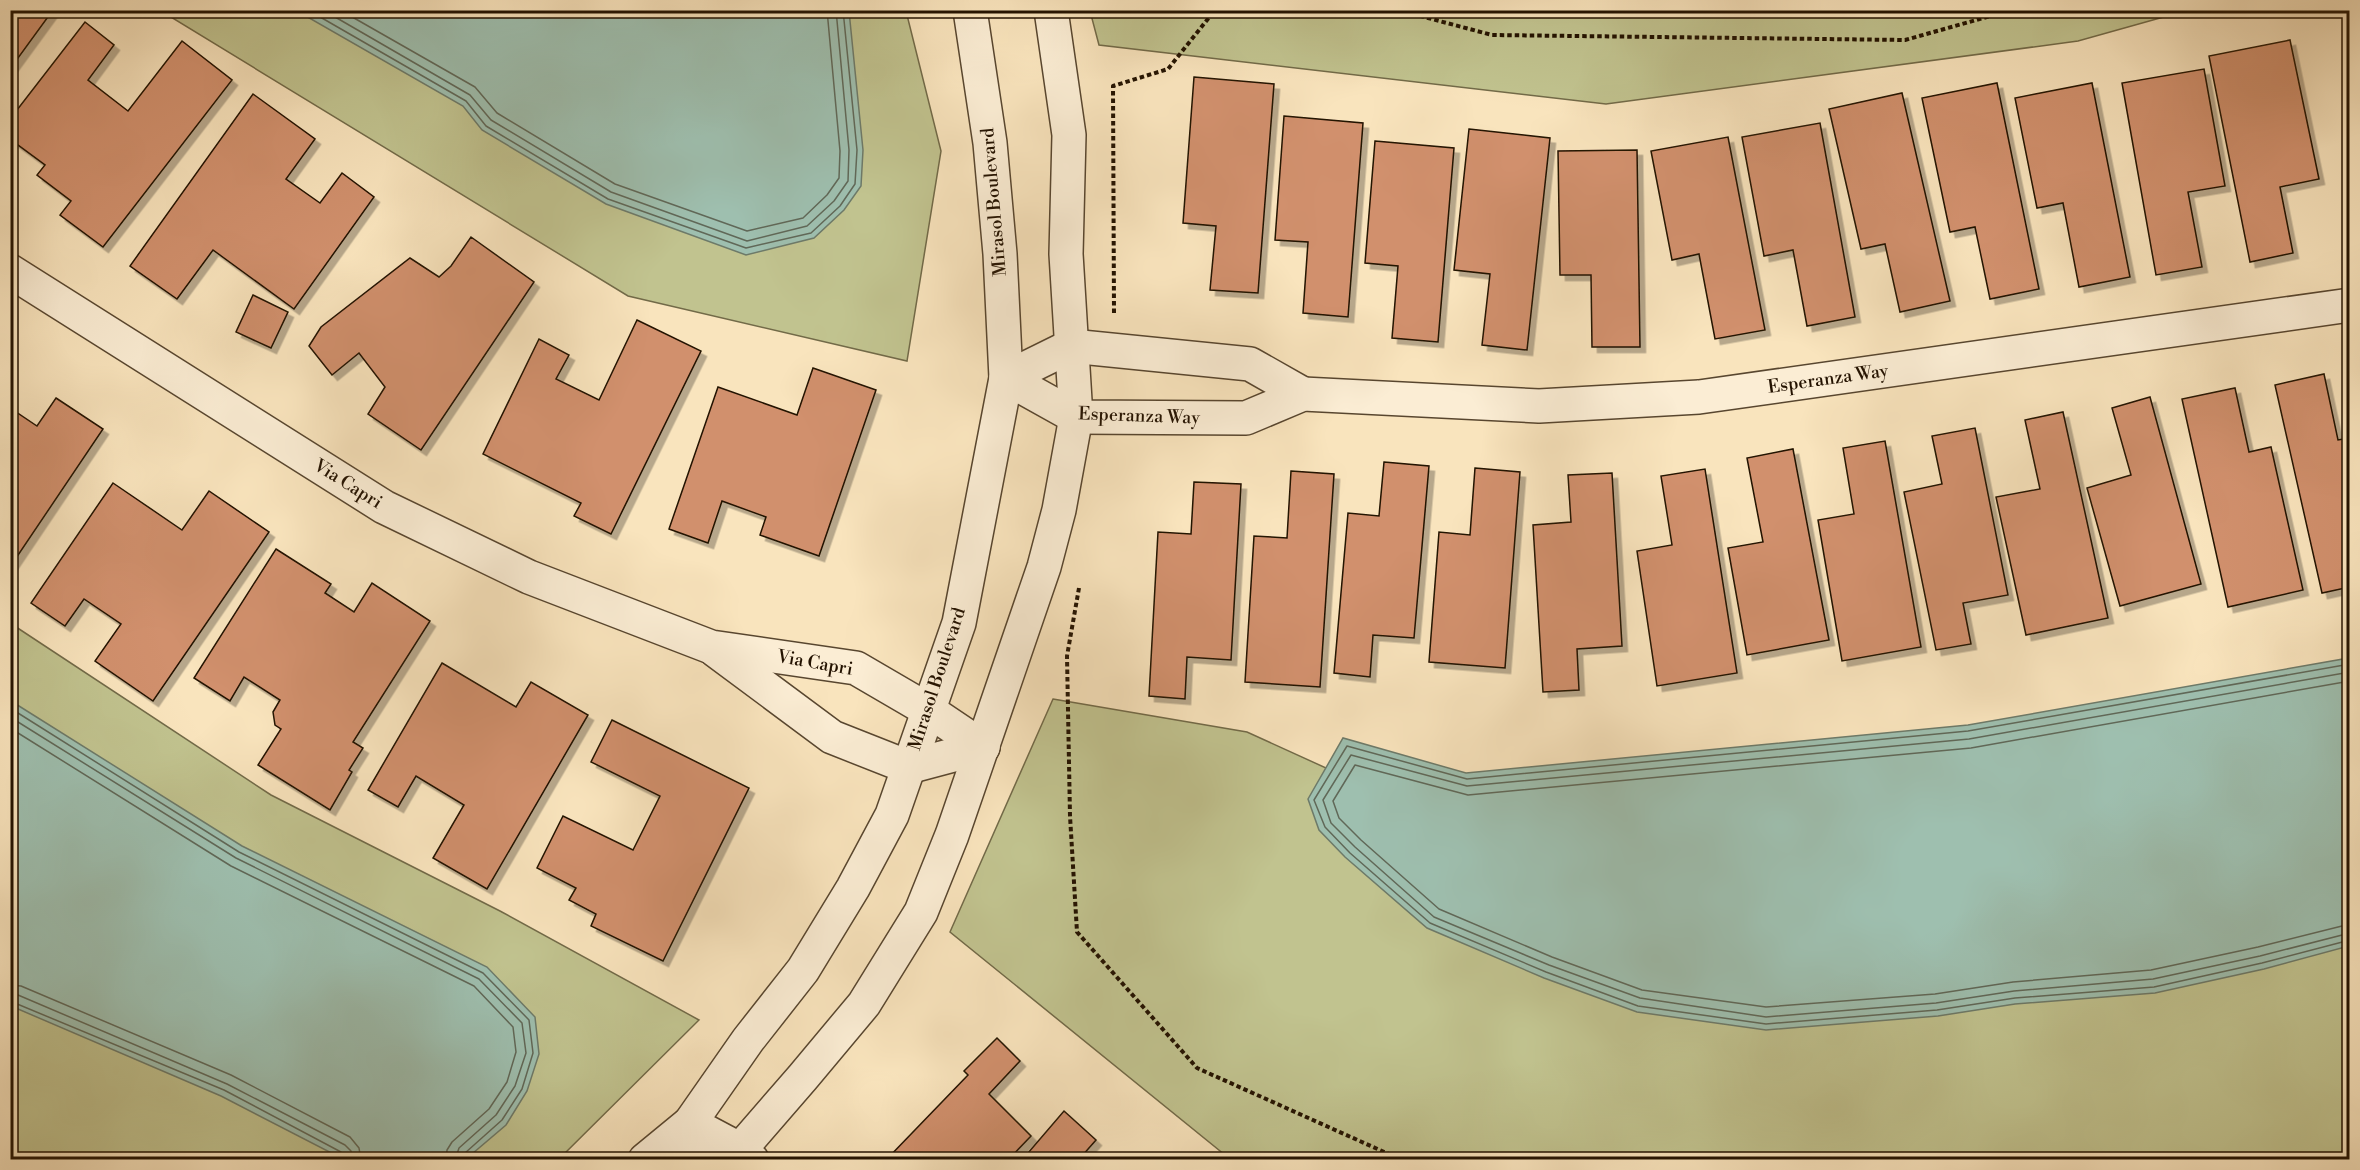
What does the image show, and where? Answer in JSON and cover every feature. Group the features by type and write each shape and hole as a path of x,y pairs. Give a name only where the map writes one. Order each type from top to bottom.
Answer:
{"street":[{"name":"Mirasol Boulevard","path":"645,1160 690,1123 748,1040 803,970 853,888 892,815 959,623 1006,378 1000,254 990,143 970,10"},
{"path":"690,1123 741,1156 864,1004 921,912 984,747 1044,567 1059,510 1076,417 1066,254 1070,135 1051,10"},
{"name":"Via Capri","path":"10,271 384,507 529,577 711,647 856,668 928,710 984,747"},
{"name":"Esperanza Way","path":"1006,378 1076,417 1246,418 1303,394 1539,406 1699,398 2349,305"},
{"path":"1006,378 1071,346"},
{"name":"Esperanza Way","path":"1071,346 1250,364 1303,394"},
{"name":"Via Capri","path":"711,647 832,737 908,767"},
{"path":"908,767 984,747"},
{"path":"690,1123 699,1160"}],"path":[{"path":"1114,350 1113,86 1168,69 1215,10"},
{"path":"1398,10 1492,35 1905,40 2012,10"},
{"path":"1081,577 1067,656 1070,816 1077,932 1197,1068 1402,1160"}],"green space":[{"path":"1090,10 2185,11 2078,41 1606,104 1099,45"},
{"path":"161,11 906,11 941,151 907,361 628,296"},
{"path":"10,623 271,795 500,911 699,1020 559,1159 11,1159"},
{"path":"1053,699 1247,732 1664,922 2349,774 2349,1159 1230,1159 950,932"}],"water":[{"path":"297,11 849,11 863,150 861,186 844,210 814,238 746,255 606,204 482,130 463,106"},
{"path":"2349,658 2349,946 2264,969 2155,993 2015,1004 1938,1016 1766,1030 1637,1012 1544,978 1427,928 1345,857 1319,830 1308,799 1343,738 1466,773 1968,725"},
{"path":"11,701 242,846 487,967 535,1017 539,1054 527,1091 506,1125 466,1159 343,1159 221,1096 11,1006"}],"building":[{"path":"10,10 53,10 10,69"},
{"path":"85,22 114,45 88,80 128,111 182,41 232,80 103,247 60,215 71,201 37,175 45,165 10,139 10,119"},
{"path":"2290,40 2319,179 2280,187 2293,253 2250,262 2209,56"},
{"path":"2204,69 2225,186 2188,192 2202,267 2156,275 2122,83"},
{"path":"1194,77 1274,84 1258,293 1210,290 1216,226 1183,223"},
{"path":"1997,83 2039,289 1990,299 1975,227 1950,232 1922,98"},
{"path":"2092,83 2130,277 2079,287 2063,203 2037,208 2015,98"},
{"path":"1902,93 1950,301 1900,312 1885,244 1861,249 1829,109"},
{"path":"253,94 315,139 286,179 320,203 342,173 374,197 294,309 213,250 177,299 130,266"},
{"path":"1284,116 1363,123 1348,317 1303,313 1308,242 1275,240"},
{"path":"1820,123 1855,317 1807,326 1793,250 1764,256 1742,137"},
{"path":"1469,129 1550,138 1527,350 1482,345 1490,274 1454,270"},
{"path":"1728,137 1765,330 1715,339 1699,254 1672,260 1651,151"},
{"path":"1375,141 1454,148 1438,342 1392,338 1398,266 1365,263"},
{"path":"1637,150 1640,347 1592,347 1591,275 1560,275 1558,151"},
{"path":"471,237 534,282 421,450 368,414 385,387 359,353 332,375 309,346 321,327 410,258 439,277 451,266"},
{"path":"253,295 288,312 271,348 236,332"},
{"path":"637,320 701,351 611,534 574,516 581,503 483,454 539,339 569,355 556,379 599,400"},
{"path":"813,368 876,390 819,556 760,535 766,517 722,501 708,543 669,529 718,387 797,415"},
{"path":"2324,374 2338,440 2350,438 2350,587 2322,593 2275,385"},
{"path":"2235,388 2249,452 2271,447 2303,590 2228,607 2182,399"},
{"path":"2150,397 2201,584 2120,606 2087,488 2131,475 2112,408"},
{"path":"56,398 103,429 10,567 10,408 37,426"},
{"path":"2063,412 2108,618 2026,635 1996,497 2040,489 2025,420"},
{"path":"1975,428 2008,595 1963,603 1971,644 1936,650 1904,492 1942,484 1932,436"},
{"path":"1885,441 1921,647 1842,661 1818,520 1854,514 1843,448"},
{"path":"1793,449 1829,640 1747,655 1728,548 1763,542 1747,458"},
{"path":"1384,462 1429,466 1414,638 1373,635 1370,677 1334,673 1348,513 1379,516"},
{"path":"1475,468 1520,472 1505,668 1429,662 1439,532 1470,535"},
{"path":"1705,469 1737,673 1657,686 1637,551 1672,545 1661,476"},
{"path":"1291,471 1334,474 1320,687 1245,682 1254,536 1287,538"},
{"path":"1612,473 1622,646 1577,649 1579,690 1543,692 1533,525 1571,522 1568,475"},
{"path":"1194,482 1241,484 1231,660 1187,657 1185,699 1149,696 1158,532 1191,534"},
{"path":"113,483 182,530 209,491 269,532 153,701 95,661 121,624 84,599 65,626 31,603"},
{"path":"276,549 331,584 325,593 354,612 372,583 430,621 353,742 363,748 349,770 352,772 330,810 258,765 281,729 275,725 273,712 280,700 244,677 230,701 194,678"},
{"path":"442,663 516,707 531,682 588,715 487,889 433,858 464,805 416,776 398,807 368,790"},
{"path":"612,720 749,788 663,961 591,926 596,914 569,900 576,888 537,868 563,816 633,850 660,796 591,762"},
{"path":"997,1038 1020,1061 989,1094 1031,1136 1008,1160 886,1160 968,1075 964,1071"},
{"path":"1064,1111 1096,1140 1081,1157 1083,1160 1022,1160"}]}
